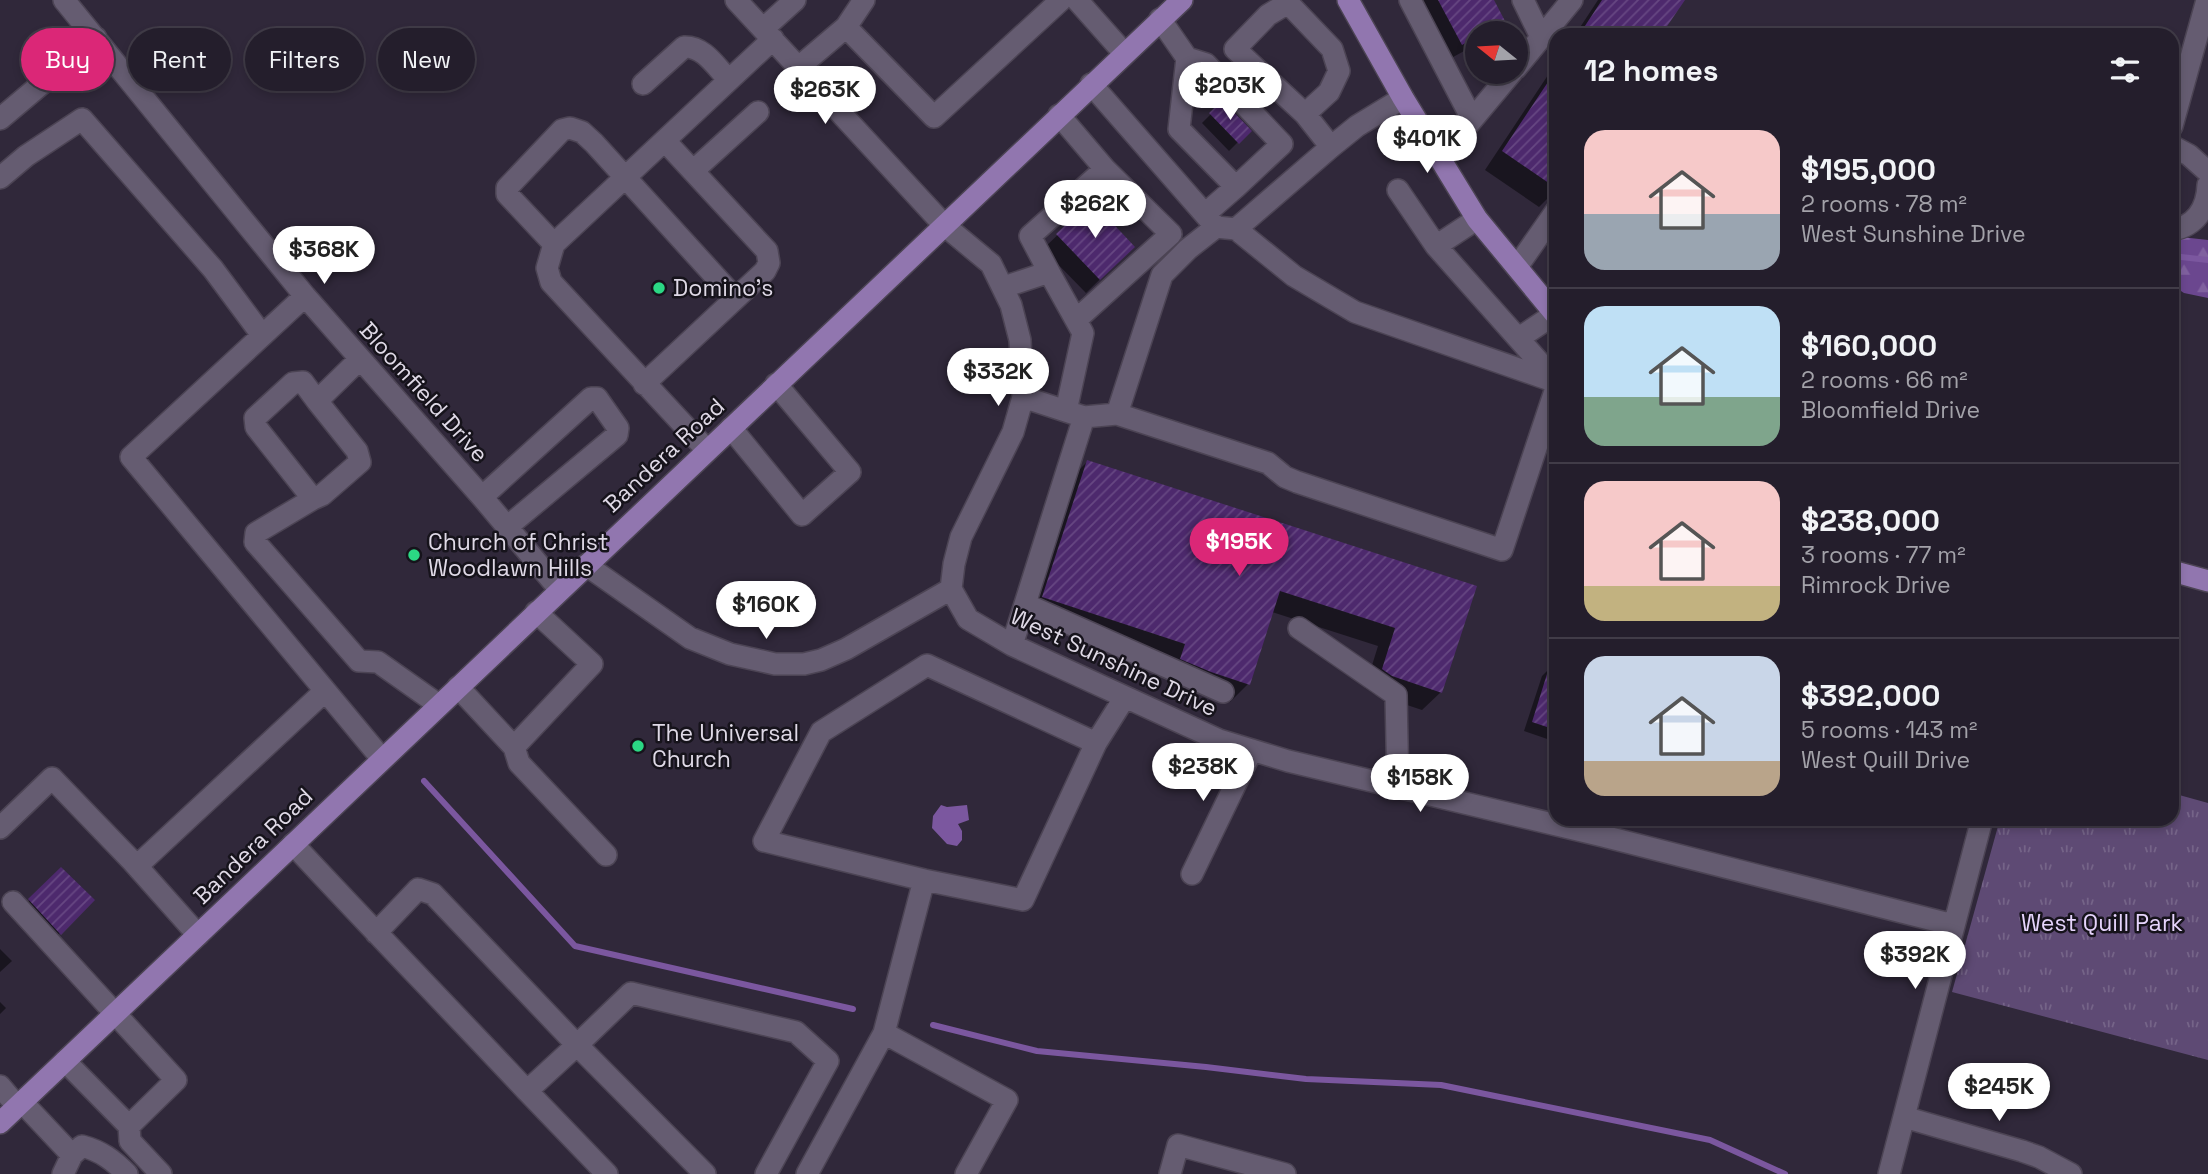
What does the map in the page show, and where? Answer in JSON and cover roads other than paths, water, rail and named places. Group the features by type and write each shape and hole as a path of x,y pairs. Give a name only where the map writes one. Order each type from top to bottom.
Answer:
{"main road":[{"name":"Bandera Road","path":"0,1123 1182,0"},
{"path":"1348,0 1476,219 1549,307"},
{"path":"2179,573 2208,580"}],"street":[{"name":"Bloomfield Drive","path":"64,0 88,28"},
{"path":"586,565 690,638 730,654 775,664 804,664 821,660 846,649 951,589 961,537 1013,432 1023,397 1020,340 1004,287 991,264 944,225 736,0"},
{"path":"707,450 551,282 547,268 554,244 729,80 795,0"},
{"path":"799,66 846,27 864,0"},
{"path":"846,27 934,117 1074,0 1124,53"},
{"path":"1410,0 1472,119"},
{"path":"1523,0 1541,37"},
{"path":"1528,53 1572,0"},
{"path":"2179,102 2207,2"},
{"path":"1213,72 1235,49 1261,7 1288,3 1332,49 1339,71 1329,92 1305,114"},
{"path":"1160,19 1187,58 1206,64 1282,144 1236,187 1219,223"},
{"path":"643,84 684,47 701,51 729,80"},
{"path":"1235,49 1305,114 1331,147"},
{"path":"1150,151 1179,129 1187,58"},
{"name":"Bloomfield Drive","path":"114,60 305,296 482,496 560,590"},
{"path":"1091,84 1219,223 1294,276 1355,312 1549,380"},
{"path":"1441,157 1502,84"},
{"path":"0,119 33,91"},
{"path":"1117,414 1162,275 1219,223 1331,147 1357,126 1403,98"},
{"path":"694,171 758,111"},
{"path":"1059,115 1105,169 1171,234 1076,320"},
{"path":"0,178 26,156 82,119 213,269 262,335"},
{"path":"554,244 507,194 507,188 562,130 570,128 582,132 735,298"},
{"path":"1179,129 1236,187"},
{"path":"644,384 765,271 769,263 767,251 665,141"},
{"path":"2179,150 2208,172"},
{"path":"1012,645 1075,414 1083,333 1030,236 1105,169"},
{"path":"2179,229 2185,228 2201,213 2207,198 2208,185"},
{"path":"1398,190 1436,246 1549,374"},
{"path":"1436,246 1476,219"},
{"path":"1517,267 1549,221"},
{"path":"1004,287 1049,272"},
{"path":"305,296 131,457 382,760"},
{"path":"1519,338 1549,318"},
{"path":"317,401 360,359"},
{"path":"313,499 256,427 255,418 293,383 303,382 356,451 360,462 322,495 256,533 255,542 359,661 378,662 439,705"},
{"path":"731,428 802,515 850,472 776,384"},
{"path":"1023,397 1075,414 1117,414 1268,463 1297,482 1502,550 1549,409"},
{"path":"482,496 591,398 597,398 618,428 617,435 507,527"},
{"name":"West Sunshine Drive","path":"951,589 968,619 1012,645 1220,740 1549,823"},
{"path":"1025,604 1223,692"},
{"path":"514,747 592,664 537,612"},
{"path":"1299,628 1396,695 1398,787"},
{"path":"1096,743 927,666 821,732 764,841 924,880 1023,900 1096,743 1125,697"},
{"path":"458,687 514,747 519,763 606,855"},
{"path":"137,866 325,691"},
{"path":"1192,874 1252,750"},
{"path":"0,828 52,778 137,866 198,935"},
{"name":"West Sunshine Drive","path":"1562,826 1953,925"},
{"path":"1889,1174 1980,826"},
{"path":"293,844 607,1174"},
{"path":"807,1174 884,1033 924,880"},
{"path":"376,933 418,889 433,894 705,1174"},
{"path":"13,902 176,1080 129,1126"},
{"path":"527,1091 631,993 796,1031 828,1061 766,1174"},
{"path":"884,1033 1006,1100 966,1174"},
{"path":"65,1061 129,1126 130,1140 161,1174"},
{"path":"0,1086 20,1104 70,1166 82,1146 112,1159 127,1174"},
{"path":"1904,1118 2022,1151 2071,1174"},
{"path":"1170,1174 1178,1144 1285,1174"}],"waterway":[{"path":"2179,257 2208,260"},
{"path":"424,781 575,946 853,1009"},
{"path":"933,1025 1037,1051 1306,1079 1441,1085 1710,1140 1785,1174"}],"place":[{"name":"Domino's","path":"659,288"},
{"name":"Church of Christ Woodlawn Hills","path":"414,555"},
{"name":"The Universal Church","path":"638,746"}],"park label":[{"name":"West Quill Park","path":"2102,923"}]}
